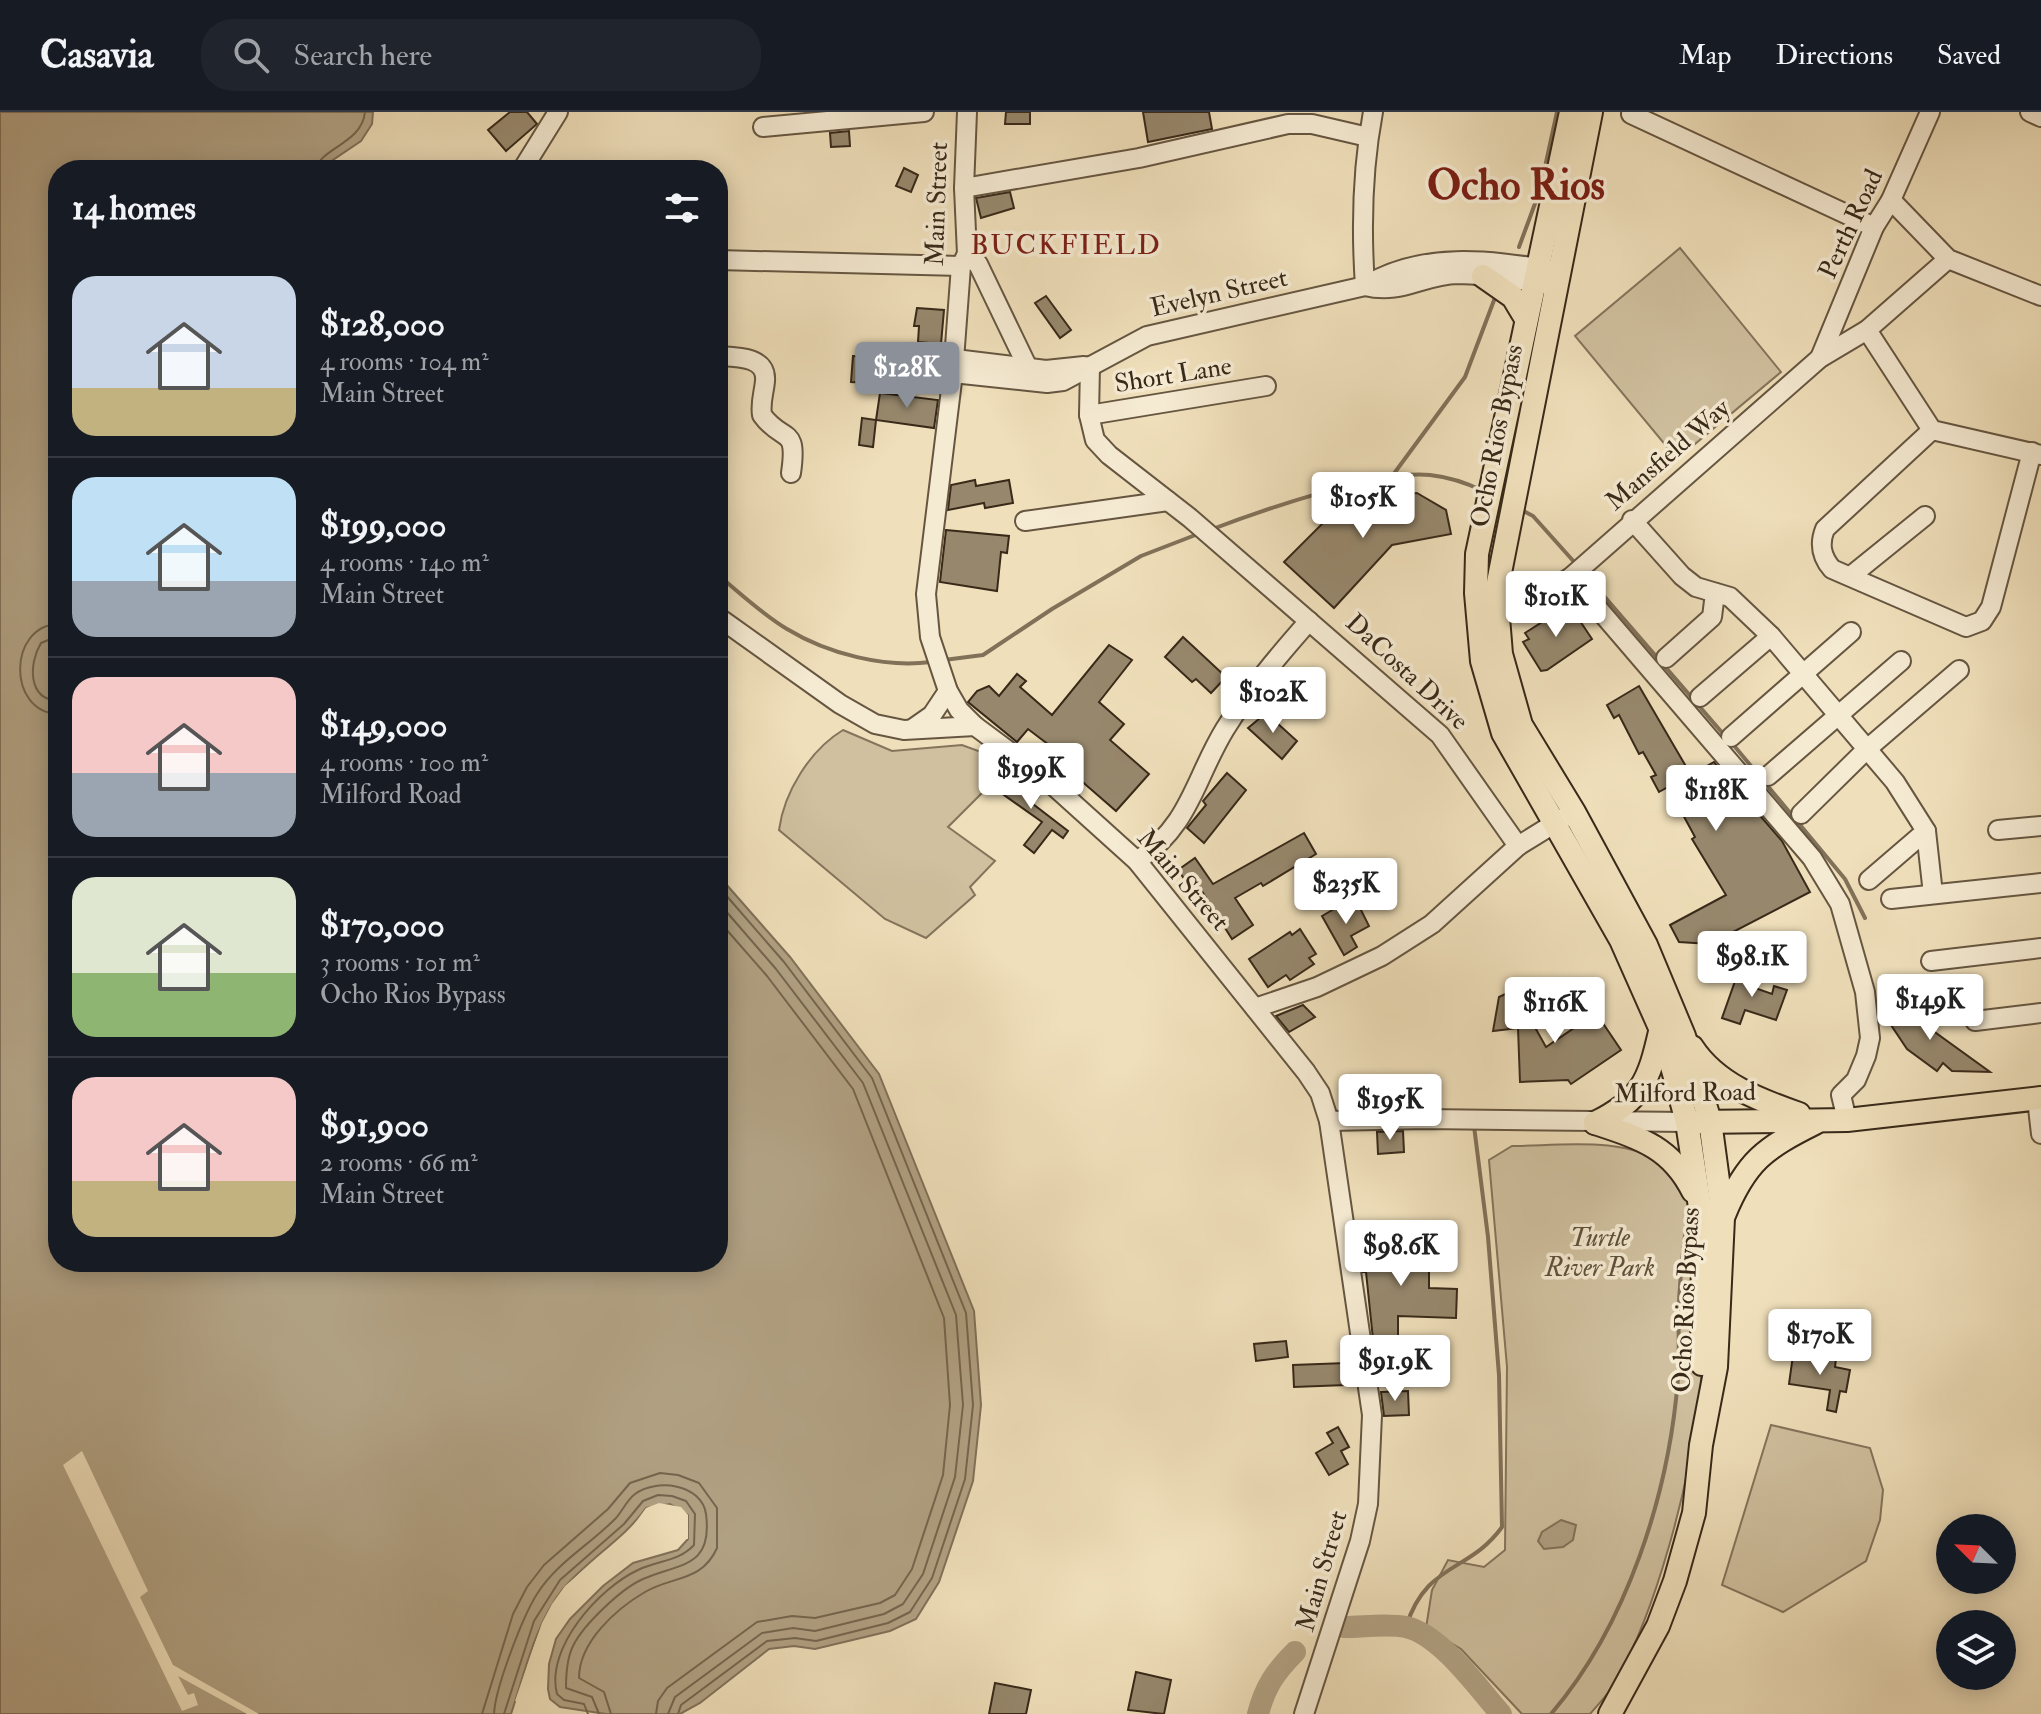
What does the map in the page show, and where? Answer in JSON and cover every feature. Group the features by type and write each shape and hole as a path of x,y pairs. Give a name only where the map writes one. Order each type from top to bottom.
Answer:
{"main road":[{"name":"Ocho Rios Bypass","path":"1571,112 1545,276 1520,475 1496,593 1501,654 1521,725 1661,1030 1713,1222"},
{"name":"Ocho Rios Bypass","path":"1591,112 1545,276 1525,317 1483,518 1477,554 1476,593 1482,661 1503,733 1564,818 1646,945 1684,1036 1710,1121 1713,1222 1701,1445 1694,1513 1675,1581 1658,1626 1610,1714"},
{"path":"1483,276 1513,297 1525,317"},
{"path":"1595,1123 1621,1110 1650,1076 1661,1030"},
{"path":"1684,1036 1700,1060 1741,1091 1819,1121"},
{"name":"Milford Road","path":"1687,1122 1847,1120 2039,1098"},
{"path":"1595,1123 1643,1140 1665,1153 1683,1171 1713,1222 1753,1162 1774,1143 1819,1121"}],"street":[{"path":"528,160 558,112"},
{"path":"763,127 924,112"},
{"name":"Main Street","path":"967,112 964,261 926,594 930,637 946,685 959,710 975,726 1045,778 1137,861 1313,1083 1329,1121 1372,1415 1368,1504 1360,1541 1304,1714"},
{"path":"1365,286 1363,206 1373,112"},
{"name":"Perth Road","path":"1820,358 1874,227 1891,200 1930,112"},
{"path":"2030,112 2041,117"},
{"path":"1631,114 1874,227"},
{"path":"964,188 1139,158 1288,124 1312,124 1368,137"},
{"path":"1891,200 1948,259 2041,296"},
{"name":"Evelyn Street","path":"954,366 1047,383 1063,381 1147,336 1365,286 1384,274 1456,259 1545,276"},
{"name":"Mansfield Way","path":"1496,593 1540,593 1554,589 1820,358 1867,330 1948,259"},
{"path":"728,260 964,261 978,264 1028,368"},
{"name":"Evelyn Street","path":"1365,286 1387,291 1457,274 1545,276"},
{"path":"1867,330 1932,430 2037,454 1991,607 1982,621 1966,627 1852,575 1832,569 1821,546 1825,529 1932,430"},
{"path":"728,357 754,360 761,366 766,378 760,402 762,415 794,445 791,473"},
{"name":"Evelyn Street","path":"954,366 1046,370 1090,366"},
{"path":"1090,366 1089,415 1095,440 1109,455 1168,501"},
{"name":"Short Lane","path":"1089,415 1266,386"},
{"path":"1025,521 1168,501"},
{"name":"DaCosta Drive","path":"1168,501 1440,735 1518,846"},
{"path":"1852,575 1925,516"},
{"path":"1632,520 1682,576 1696,587 1730,597 1771,636 1895,782 1926,831 1933,894"},
{"path":"1575,573 1812,858 1840,904 1865,992 1870,1038 1856,1080 1841,1095 1847,1120"},
{"path":"1666,658 1712,617 1715,593"},
{"path":"1137,861 1174,829 1231,720 1259,678 1309,621"},
{"path":"728,624 862,717 888,728 975,726"},
{"path":"1731,737 1851,632"},
{"path":"1700,697 1771,636"},
{"path":"1768,776 1901,661"},
{"path":"1801,814 1867,749 1959,670"},
{"path":"912,729 932,715 946,685"},
{"path":"1255,1008 1317,987 1382,956 1432,924 1518,846 1564,818"},
{"path":"1998,830 2041,826"},
{"path":"1869,880 1926,831"},
{"path":"1891,899 2041,883"},
{"path":"1931,961 2041,948"},
{"path":"1975,1021 2041,1013"},
{"path":"2039,1098 2041,1134"},
{"name":"Milford Road","path":"1329,1121 1687,1122"}],"green space":[{"path":"1680,248 1781,372 1677,459 1575,336"},
{"path":"843,730 892,751 962,745 984,753 1004,771 948,827 995,861 970,887 975,895 926,938 885,919 779,830 786,801 800,773 831,738"},
{"name":"Turtle River Park","path":"1592,1144 1650,1156 1679,1181 1696,1216 1700,1236 1703,1277 1700,1392 1688,1471 1669,1546 1645,1619 1614,1685 1590,1714 1522,1714 1461,1649 1426,1628 1432,1590 1448,1560 1484,1567 1505,1550 1507,1367 1489,1160 1512,1146"},
{"path":"1771,1425 1870,1448 1883,1490 1880,1520 1866,1561 1783,1612 1722,1585"}],"water":[{"path":"0,112 373,112 372,124 361,141 333,160 48,160 48,1272 728,1272 728,886 790,957 879,1074 974,1311 981,1405 973,1481 939,1582 916,1619 890,1631 815,1649 794,1646 769,1649 700,1703 680,1714 606,1714 560,1707 550,1699 548,1689 549,1664 556,1639 570,1619 603,1586 633,1563 678,1550 688,1539 688,1515 670,1504 646,1508 627,1530 563,1589 538,1633 511,1714 0,1714"},
{"path":"1561,1520 1576,1525 1573,1540 1563,1547 1544,1549 1538,1541 1542,1532"}],"pier":[{"path":"82,1451 148,1591 140,1597 173,1665 259,1714 247,1714 178,1676 188,1695 194,1693 198,1705 182,1711 63,1465"},
{"path":"659,1503 681,1507 688,1515 688,1539 683,1538 684,1517 679,1511 660,1507 649,1511 634,1532 568,1589 555,1606 545,1625 519,1702 515,1701 542,1623 565,1586 631,1529 646,1508"}],"building":[{"path":"510,112 527,112 537,124 506,151 488,130"},
{"path":"1006,112 1030,112 1030,124 1005,124"},
{"path":"1143,112 1209,112 1212,129 1148,142"},
{"path":"849,131 850,146 831,147 830,133"},
{"path":"904,168 918,175 911,192 896,186"},
{"path":"1010,192 1014,208 981,218 976,198"},
{"path":"1046,296 1071,330 1060,338 1035,303"},
{"path":"917,308 944,310 941,344 918,342 919,326 914,326"},
{"path":"853,356 870,358 867,383 851,382"},
{"path":"880,393 938,400 934,428 876,420"},
{"path":"862,418 876,420 873,447 859,445"},
{"path":"975,480 976,486 1009,480 1013,503 985,508 984,503 948,510 951,485"},
{"path":"1417,493 1446,510 1451,534 1392,545 1334,608 1284,562 1344,502"},
{"path":"946,530 1009,536 1007,553 1001,552 997,591 940,582"},
{"path":"1572,609 1592,639 1541,671 1523,642 1529,639 1525,633 1561,610 1564,615"},
{"path":"1183,637 1226,677 1211,693 1196,679 1192,682 1165,657"},
{"path":"1109,645 1132,660 1099,702 1124,724 1110,740 1149,774 1116,811 1059,766 1066,758 1028,729 1017,742 968,702 977,691 989,686 999,696 1017,674 1026,681 1020,687 1052,715"},
{"path":"1639,686 1691,775 1714,762 1782,841 1810,892 1710,944 1679,942 1670,925 1726,895 1692,839 1695,837 1668,787 1659,792 1651,777 1656,775 1643,752 1639,754 1619,715 1614,718 1607,705"},
{"path":"1266,713 1297,741 1282,759 1248,728"},
{"path":"1227,773 1246,790 1204,843 1187,828 1206,805 1203,801"},
{"path":"1009,774 1039,796 1033,804 1068,831 1063,838 1052,830 1034,853 1024,845 1042,822 997,790"},
{"path":"1304,833 1316,854 1263,886 1261,883 1235,898 1253,925 1232,939 1198,885 1192,890 1178,870 1195,858 1213,884"},
{"path":"1346,902 1351,910 1359,906 1369,926 1351,936 1357,947 1344,955 1322,916"},
{"path":"1300,929 1316,954 1309,958 1314,964 1290,980 1286,975 1268,987 1249,959 1290,932 1292,935"},
{"path":"1740,967 1757,973 1752,987 1772,994 1774,986 1787,990 1776,1020 1745,1010 1740,1024 1722,1018"},
{"path":"1514,990 1546,1047 1596,1013 1621,1050 1571,1084 1568,1080 1520,1082 1518,1028 1493,1031 1499,997"},
{"path":"1914,1001 1932,1030 1990,1072 1952,1071 1943,1063 1937,1071 1907,1049 1887,1019"},
{"path":"1303,1005 1315,1017 1289,1032 1276,1016"},
{"path":"1403,1131 1404,1152 1378,1154 1377,1132"},
{"path":"1359,1243 1409,1244 1409,1253 1429,1253 1429,1288 1457,1289 1456,1318 1398,1316 1398,1339 1373,1339 1366,1272 1363,1272"},
{"path":"1286,1341 1288,1357 1256,1361 1254,1344"},
{"path":"1793,1355 1836,1359 1835,1367 1850,1370 1846,1392 1840,1391 1836,1412 1827,1410 1830,1390 1789,1384"},
{"path":"1346,1363 1346,1385 1294,1387 1293,1365"},
{"path":"1408,1391 1409,1415 1384,1416 1381,1392"},
{"path":"1338,1427 1349,1447 1341,1451 1348,1464 1329,1475 1316,1453 1333,1443 1327,1433"},
{"path":"1136,1672 1171,1680 1164,1714 1128,1710"},
{"path":"995,1683 1031,1690 1026,1714 989,1714"}],"waterway":[{"path":"1519,247 1540,190 1557,112"},
{"path":"1390,479 1465,377 1496,295"},
{"path":"1210,530 1320,493 1382,478 1430,475 1483,491"},
{"path":"1520,509 1533,516 1576,564"},
{"path":"944,660 983,655 1141,556 1198,534"},
{"path":"1584,573 1725,736"},
{"path":"728,584 760,611 820,646 876,661 931,662"},
{"path":"1731,742 1845,879 1865,918"},
{"path":"1406,1627 1425,1590 1436,1579 1476,1553 1502,1527 1499,1375 1488,1237 1474,1126"},
{"path":"1551,1714 1602,1640 1640,1556 1654,1512 1665,1467 1678,1378 1679,1298 1686,1226"},
{"path":"1344,1627 1391,1625 1419,1632 1445,1651 1501,1714"},
{"path":"1258,1714 1272,1680 1295,1652"}],"district":[{"name":"Ocho Rios","path":"1516,186"},
{"name":"BUCKFIELD","path":"1066,245"}]}
